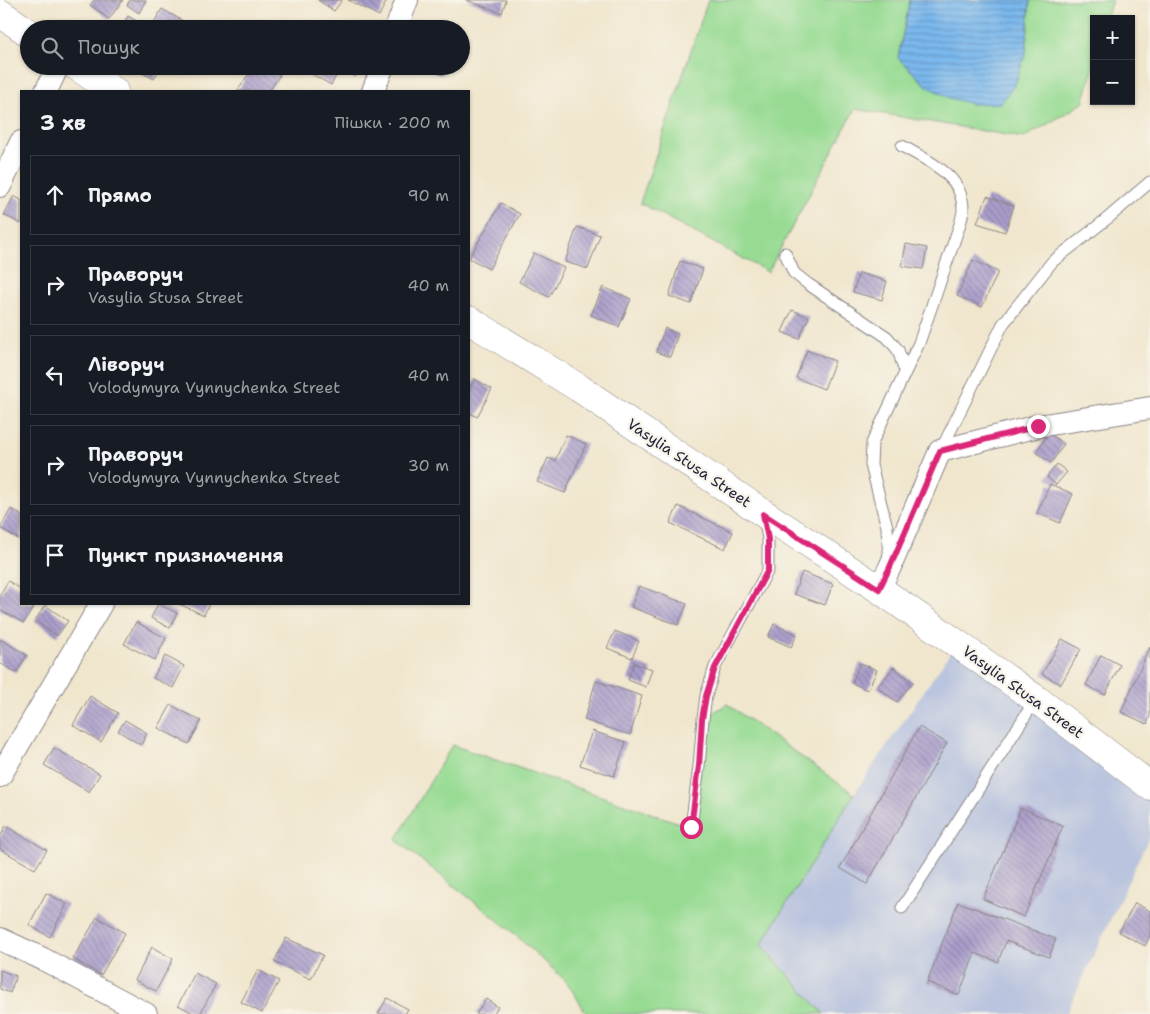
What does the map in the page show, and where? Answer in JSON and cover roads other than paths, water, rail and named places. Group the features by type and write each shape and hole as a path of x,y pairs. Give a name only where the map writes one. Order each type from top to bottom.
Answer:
{"main road":[{"path":"0,13 20,27"},
{"path":"90,75 112,90"},
{"name":"Vasylia Stusa Street","path":"470,321 579,388 763,514 885,578 1036,699 1150,786"}],"street":[{"path":"399,20 407,0"},
{"path":"46,90 54,75"},
{"path":"373,90 379,75"},
{"path":"0,186 20,144"},
{"path":"885,578 940,451 1038,426 1150,408"},
{"path":"0,776 100,605"},
{"path":"0,939 43,959 146,1014"}],"lane":[{"path":"885,578 887,527 871,465 872,443 919,342 960,227 963,212 961,198 951,178 937,166 902,146"},
{"path":"940,451 1003,324 1027,293 1052,262 1150,182"},
{"path":"785,254 794,273 887,337 898,350 905,372"},
{"path":"691,827 706,696 715,668 724,649 768,570 768,539 763,514"},
{"path":"902,908 1036,699"}],"water":[{"path":"910,0 1030,0 1026,52 1015,85 1000,103 973,104 949,98 927,86 898,58"}]}
